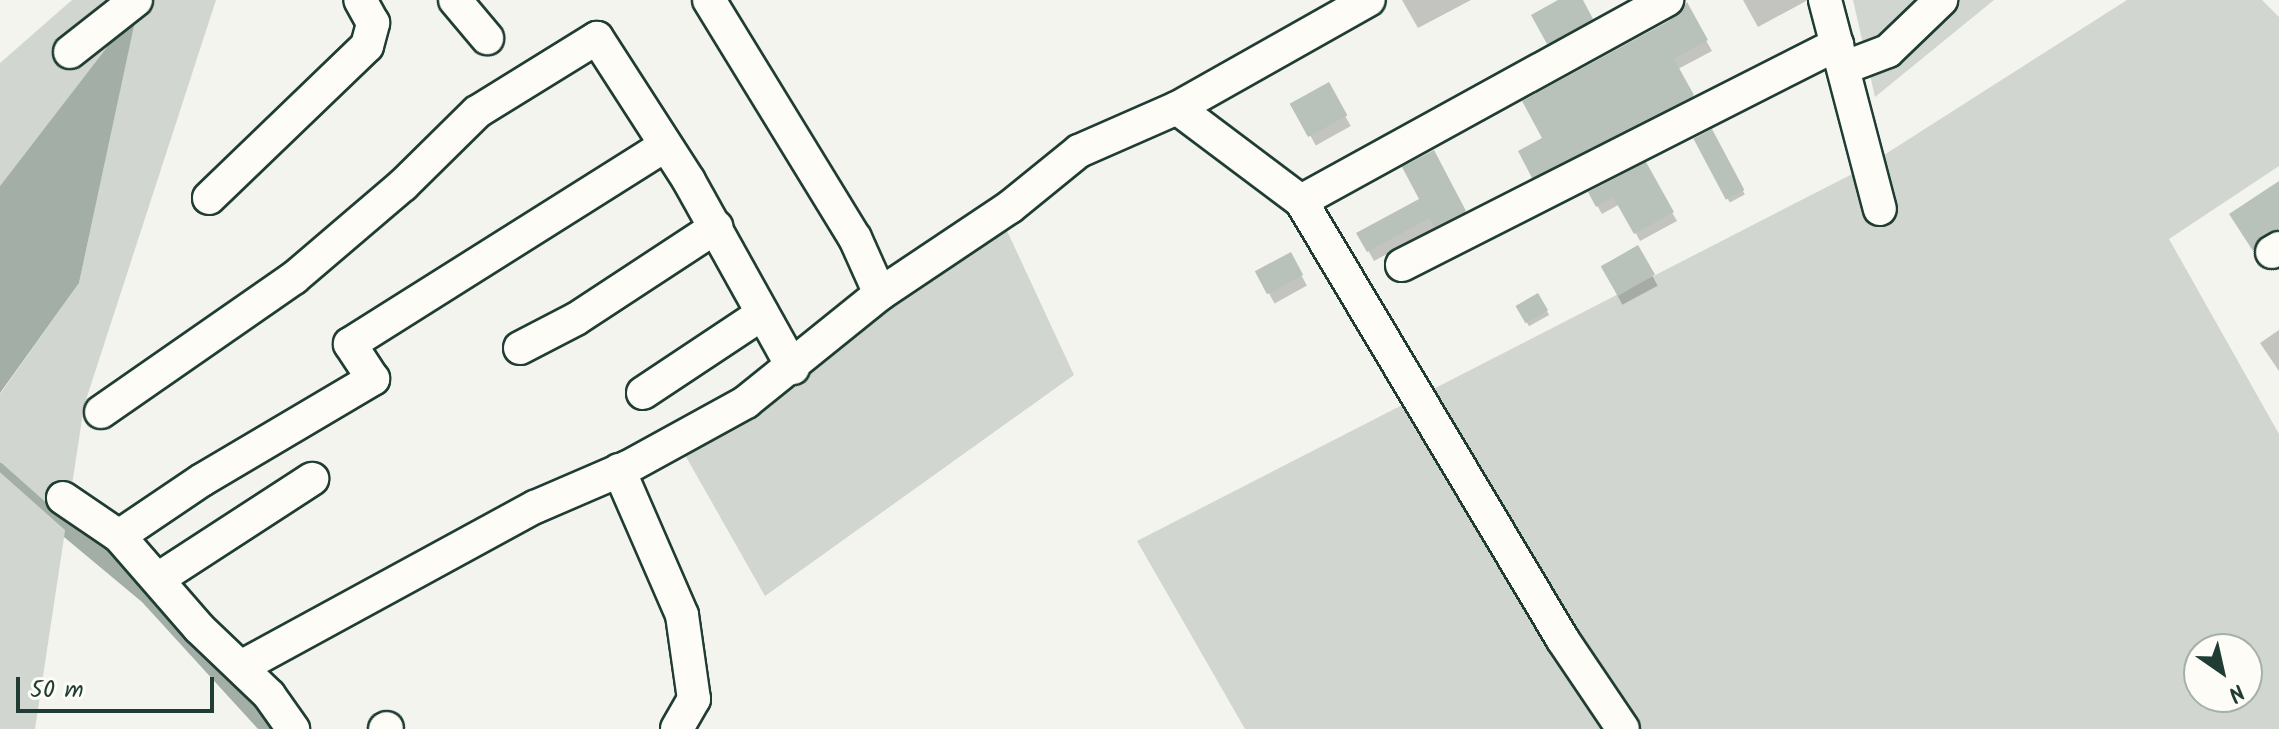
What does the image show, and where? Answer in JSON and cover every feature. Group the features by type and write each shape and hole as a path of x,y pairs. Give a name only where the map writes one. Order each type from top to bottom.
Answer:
{"street":[{"path":"209,198 367,46 373,23 360,0"},
{"path":"455,0 487,38"},
{"path":"709,0 855,238 880,294"},
{"path":"241,667 535,507 619,470 746,402 793,368 880,294 1010,207 1079,151 1177,108 1369,0"},
{"path":"1301,201 1667,0"},
{"path":"1825,0 1880,209"},
{"path":"1402,265 1841,55 1888,51 1941,0"},
{"path":"70,52 129,6"},
{"path":"101,412 294,278 403,185 477,112 597,38 716,227 793,368"},
{"path":"1177,108 1301,201 1563,640 1623,729"},
{"path":"119,536 202,480 373,379 350,344 663,147"},
{"path":"520,348 576,319 716,227"},
{"path":"643,393 762,314"},
{"path":"619,470 682,615 694,699 677,729"},
{"path":"158,579 312,479"},
{"path":"63,498 119,536 241,667 293,729"}],"shaded area":[{"path":"72,0 216,0 84,406 35,729 0,729 0,394 79,283 137,9 0,186 0,63"},
{"path":"1853,0 1994,0 1875,97"},
{"path":"2127,0 2262,0 2279,17 2279,166 2169,239 2279,434 2279,729 1245,729 1137,541 1862,169"},
{"path":"138,7 79,283 0,393 0,186"},
{"path":"1002,220 1074,375 765,596 685,455"},
{"path":"67,515 129,566 279,729 258,729 142,602 64,537"}],"building":[{"path":"1558,0 1583,0 1593,19 1547,44 1531,15"},
{"path":"1687,2 1708,40 1674,59 1694,95 1532,178 1518,151 1542,138 1522,101 1676,17"},
{"path":"1329,82 1347,115 1308,137 1290,104"},
{"path":"1712,129 1744,190 1726,200 1693,139"},
{"path":"1434,150 1466,211 1434,227 1429,218 1367,252 1356,233 1419,199 1402,167"},
{"path":"1646,162 1674,212 1634,234 1613,197 1596,207 1588,192"},
{"path":"2279,181 2279,229 2262,236 2253,251 2229,214"},
{"path":"1638,245 1655,274 1618,296 1601,266"},
{"path":"1291,252 1303,275 1267,294 1255,271"},
{"path":"1538,293 1548,310 1525,323 1515,306"}],"waterway":[{"path":"0,467 71,530"}]}
